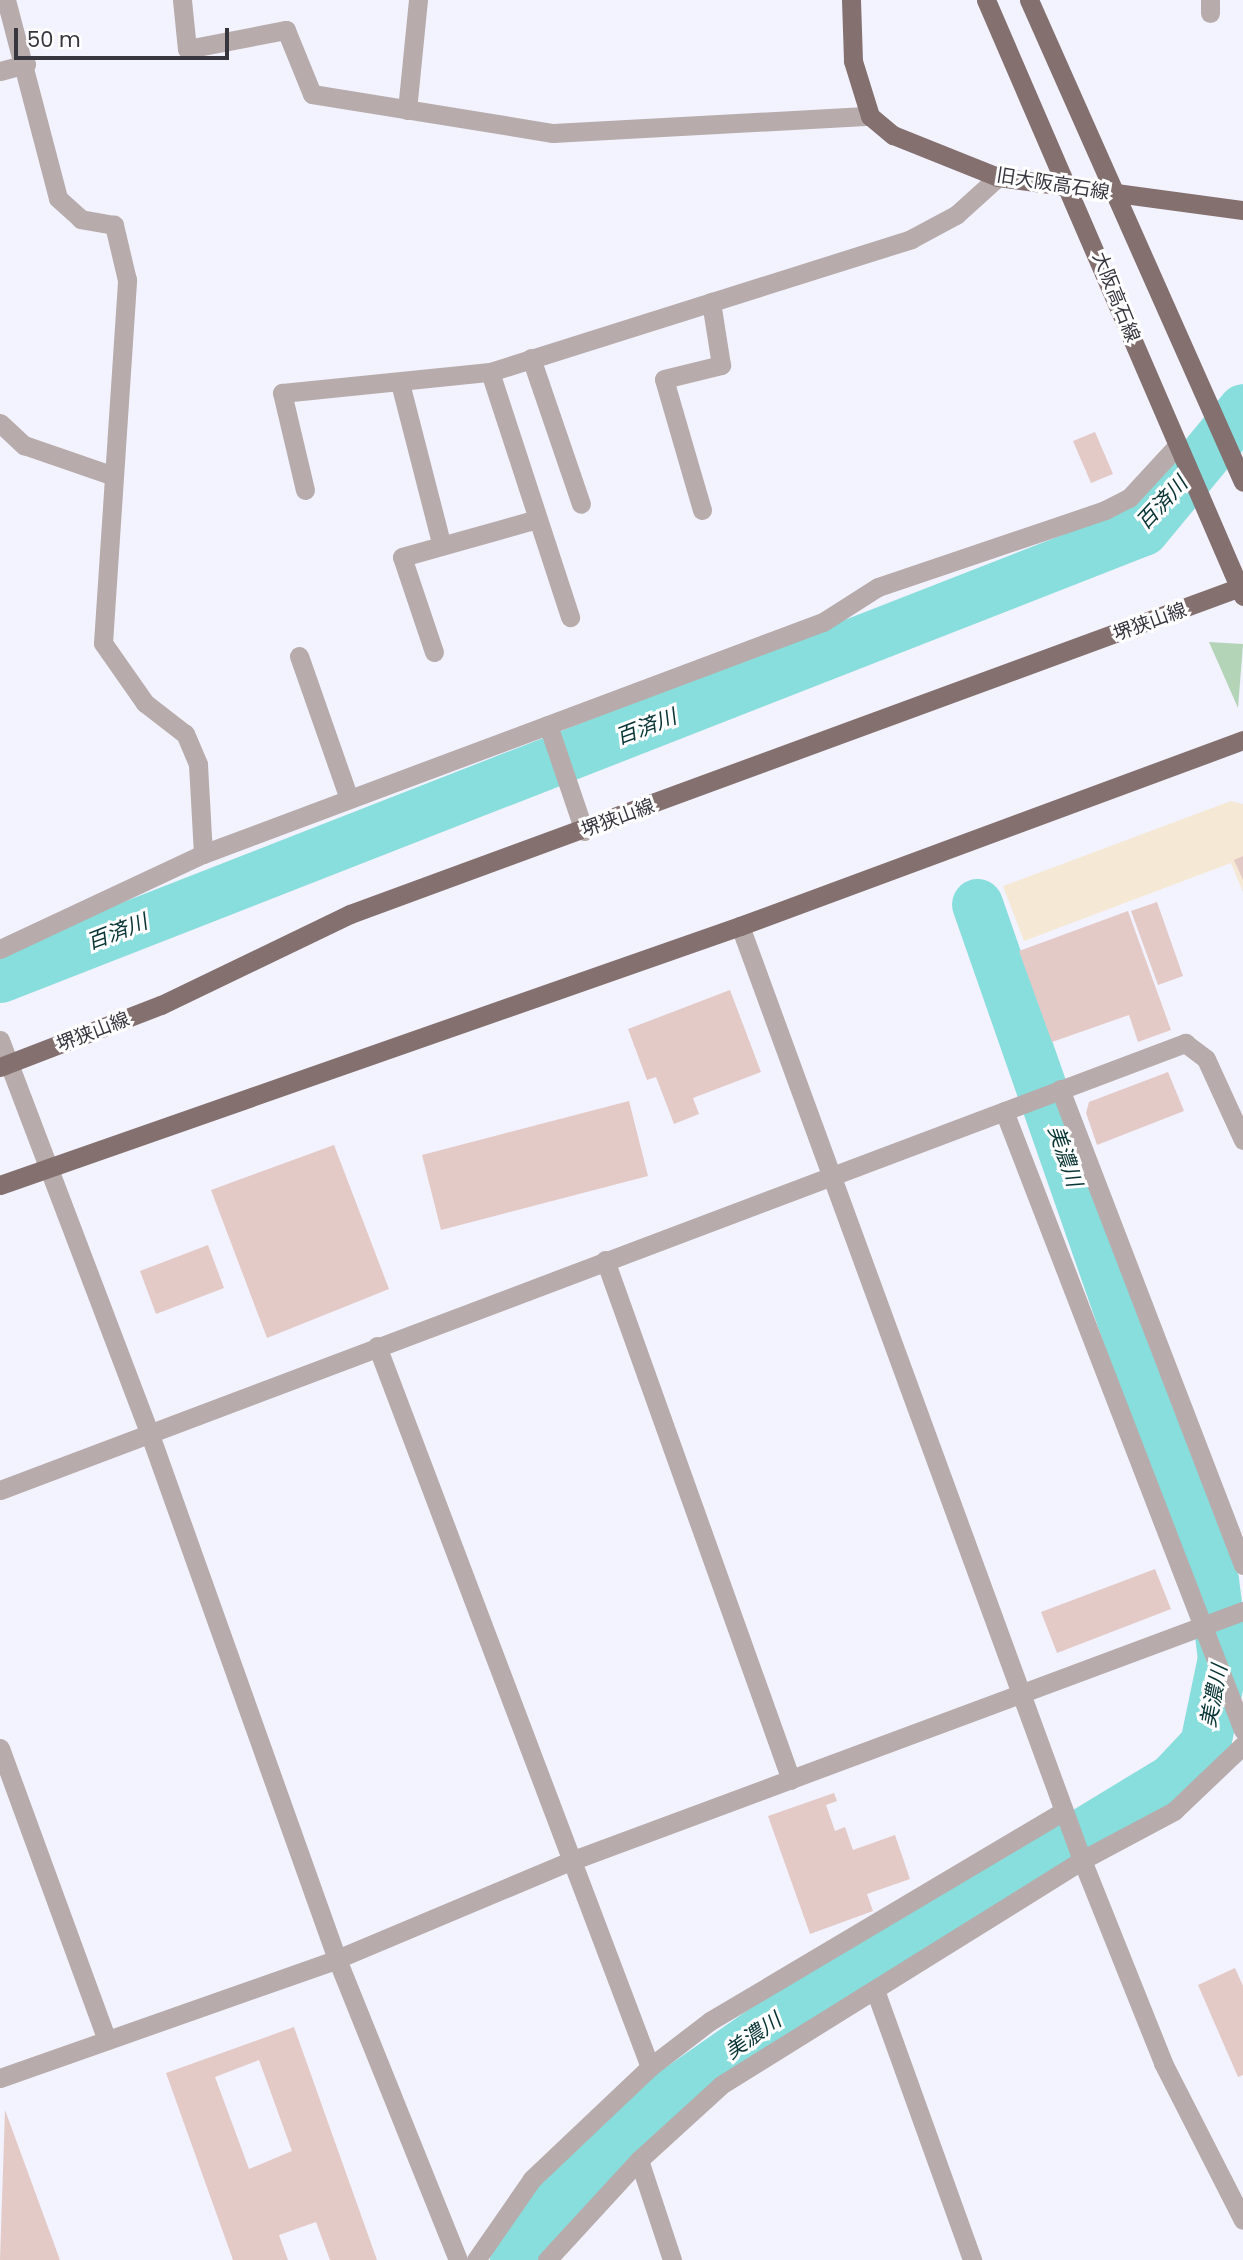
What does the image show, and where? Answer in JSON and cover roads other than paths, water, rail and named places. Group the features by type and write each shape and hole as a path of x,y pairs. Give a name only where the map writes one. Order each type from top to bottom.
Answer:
{"main road":[{"path":"850,0 853,61 870,116"},
{"name":"大阪高石線","path":"986,0 1069,182 1176,447 1242,590"},
{"name":"大阪高石線","path":"1029,0 1243,482"},
{"name":"旧大阪高石線","path":"870,116 893,135 998,177 1069,182 1114,193 1243,210"},
{"name":"堺狭山線","path":"4,1066 161,1005 350,914 1242,590"},
{"path":"0,1185 740,926 1243,740"}],"street":[{"path":"6,0 26,64 58,198 81,219 114,225 127,280 103,643 145,703 185,734 198,764 202,854"},
{"path":"182,0 187,49 286,30 312,94 553,133 870,116"},
{"path":"407,110 418,0"},
{"path":"0,71 26,64"},
{"path":"305,490 282,393 489,372 911,239 957,215 998,177"},
{"path":"702,510 664,379 721,365 711,302"},
{"path":"531,358 581,504"},
{"path":"489,372 569,617"},
{"path":"400,383 442,546"},
{"path":"0,423 24,445 114,477"},
{"path":"0,948 202,854 349,799 549,731 823,622 878,587 1105,510 1129,498 1176,447"},
{"path":"434,652 402,557 537,519"},
{"path":"299,656 349,799"},
{"path":"549,731 584,831"},
{"path":"740,926 1082,1860 1163,2063 1243,2220"},
{"path":"0,1040 4,1066 48,1166 149,1432 337,1959 458,2260"},
{"path":"0,1490 1185,1043 1206,1059 1243,1140"},
{"path":"1057,1090 1243,1565"},
{"path":"1011,1108 1201,1627 1243,1730"},
{"path":"605,1260 791,1780"},
{"path":"377,1346 568,1862 650,2067"},
{"path":"0,2078 337,1959 568,1862 1243,1611"},
{"path":"547,2260 639,2160 722,2085 1082,1860 1174,1811 1243,1745"},
{"path":"0,1748 107,2040"},
{"path":"476,2260 532,2179 650,2067 710,2021 1063,1811"},
{"path":"874,1990 972,2260"},
{"path":"639,2160 672,2260"}],"waterway":[{"name":"百済川","path":"0,977 1143,530 1243,409"},
{"name":"美濃川","path":"515,2260 555,2204 664,2099 787,2013 1173,1778 1205,1744 1223,1658 1213,1580 977,904"}]}
